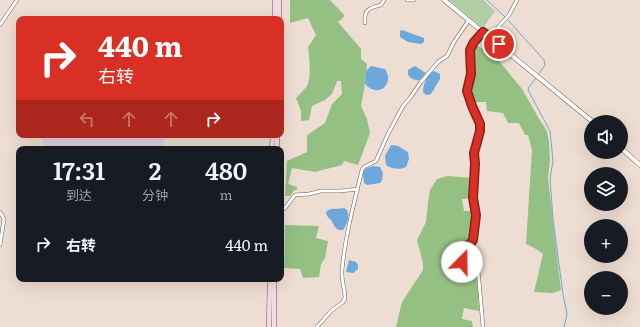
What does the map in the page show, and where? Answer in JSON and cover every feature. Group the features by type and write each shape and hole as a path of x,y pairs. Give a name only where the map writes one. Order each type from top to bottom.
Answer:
{"main road":[{"path":"275,0 275,16"},
{"path":"279,16 280,0"},
{"path":"269,327 270,282"},
{"path":"274,282 274,327"}],"street":[{"path":"0,25 17,0"},
{"path":"365,23 365,16 368,10 372,7 381,5 384,0"},
{"path":"407,0 414,0"},
{"path":"444,0 585,115"},
{"path":"490,37 509,15 517,0"},
{"path":"317,327 331,311 343,302 345,298 342,282 342,271 346,243 362,170 378,159 388,134 403,106 438,62 447,56 454,42 469,20"},
{"path":"483,32 474,42 470,50 471,74 467,91 480,124 480,131 474,153 475,164 473,198 476,215 473,240 464,248 460,258 462,262 478,270 483,327"},
{"path":"628,154 640,165"},
{"path":"284,208 295,195 321,191 358,189"},
{"path":"0,212 4,219 0,245"}],"shaded area":[{"path":"43,138 165,138 164,146 43,146"}],"green space":[{"path":"290,0 330,0 345,16 338,22 361,49 361,59 367,64 361,106 367,119 370,133 358,165 344,161 342,165 315,172 292,168 288,184 297,187 297,190 294,190 290,196 285,196 287,161 307,152 307,135 325,123 332,104 342,94 341,81 337,81 332,94 325,100 312,106 309,120 301,121 301,111 296,98 306,88 309,82 310,66 308,47 316,35 308,18 290,23"},
{"path":"449,0 484,0 495,11 483,28"},
{"path":"476,45 495,56 522,89 547,131 550,160 548,178 561,290 553,293 534,292 543,254 526,244 532,150 528,135 525,135 519,123 508,123 503,113 487,111 486,102 472,102 468,89 471,76 471,54 473,46"},
{"path":"448,176 473,178 472,198 462,199 464,211 473,211 472,237 465,265 477,271 479,311 464,308 462,319 472,321 473,327 396,327 402,302 423,270 423,263 417,240 426,222 430,190 437,179"},
{"path":"285,225 319,226 316,238 328,241 325,258 321,264 319,277 303,278 300,269 284,268"}],"water":[{"path":"402,30 424,38 424,42 421,44 408,42 400,37 400,31"},
{"path":"371,66 385,69 388,75 388,80 384,88 380,90 370,88 365,84 366,71"},
{"path":"415,66 426,73 420,80 413,79 408,75 408,70"},
{"path":"434,71 440,74 440,79 431,94 426,95 423,92 427,77"},
{"path":"391,145 398,146 408,152 409,159 406,167 396,169 386,165 385,156"},
{"path":"373,166 380,167 383,173 382,180 380,183 367,185 364,183 363,173 365,169"},
{"path":"344,208 348,212 348,220 343,230 338,230 326,212 332,209"},
{"path":"349,260 356,262 358,265 358,269 353,273 346,272"}],"waterway":[{"path":"487,0 505,17"},
{"path":"507,19 544,60 545,65 538,75"},
{"path":"536,78 528,90 550,131 553,161 550,179 553,219 567,314 564,327"}],"route":[{"path":"462,262 460,259 461,254 464,248 473,240 476,215 473,198 475,164 474,150 480,131 480,124 468,97 467,91 471,74 470,50 474,42 483,32 499,44"}]}
